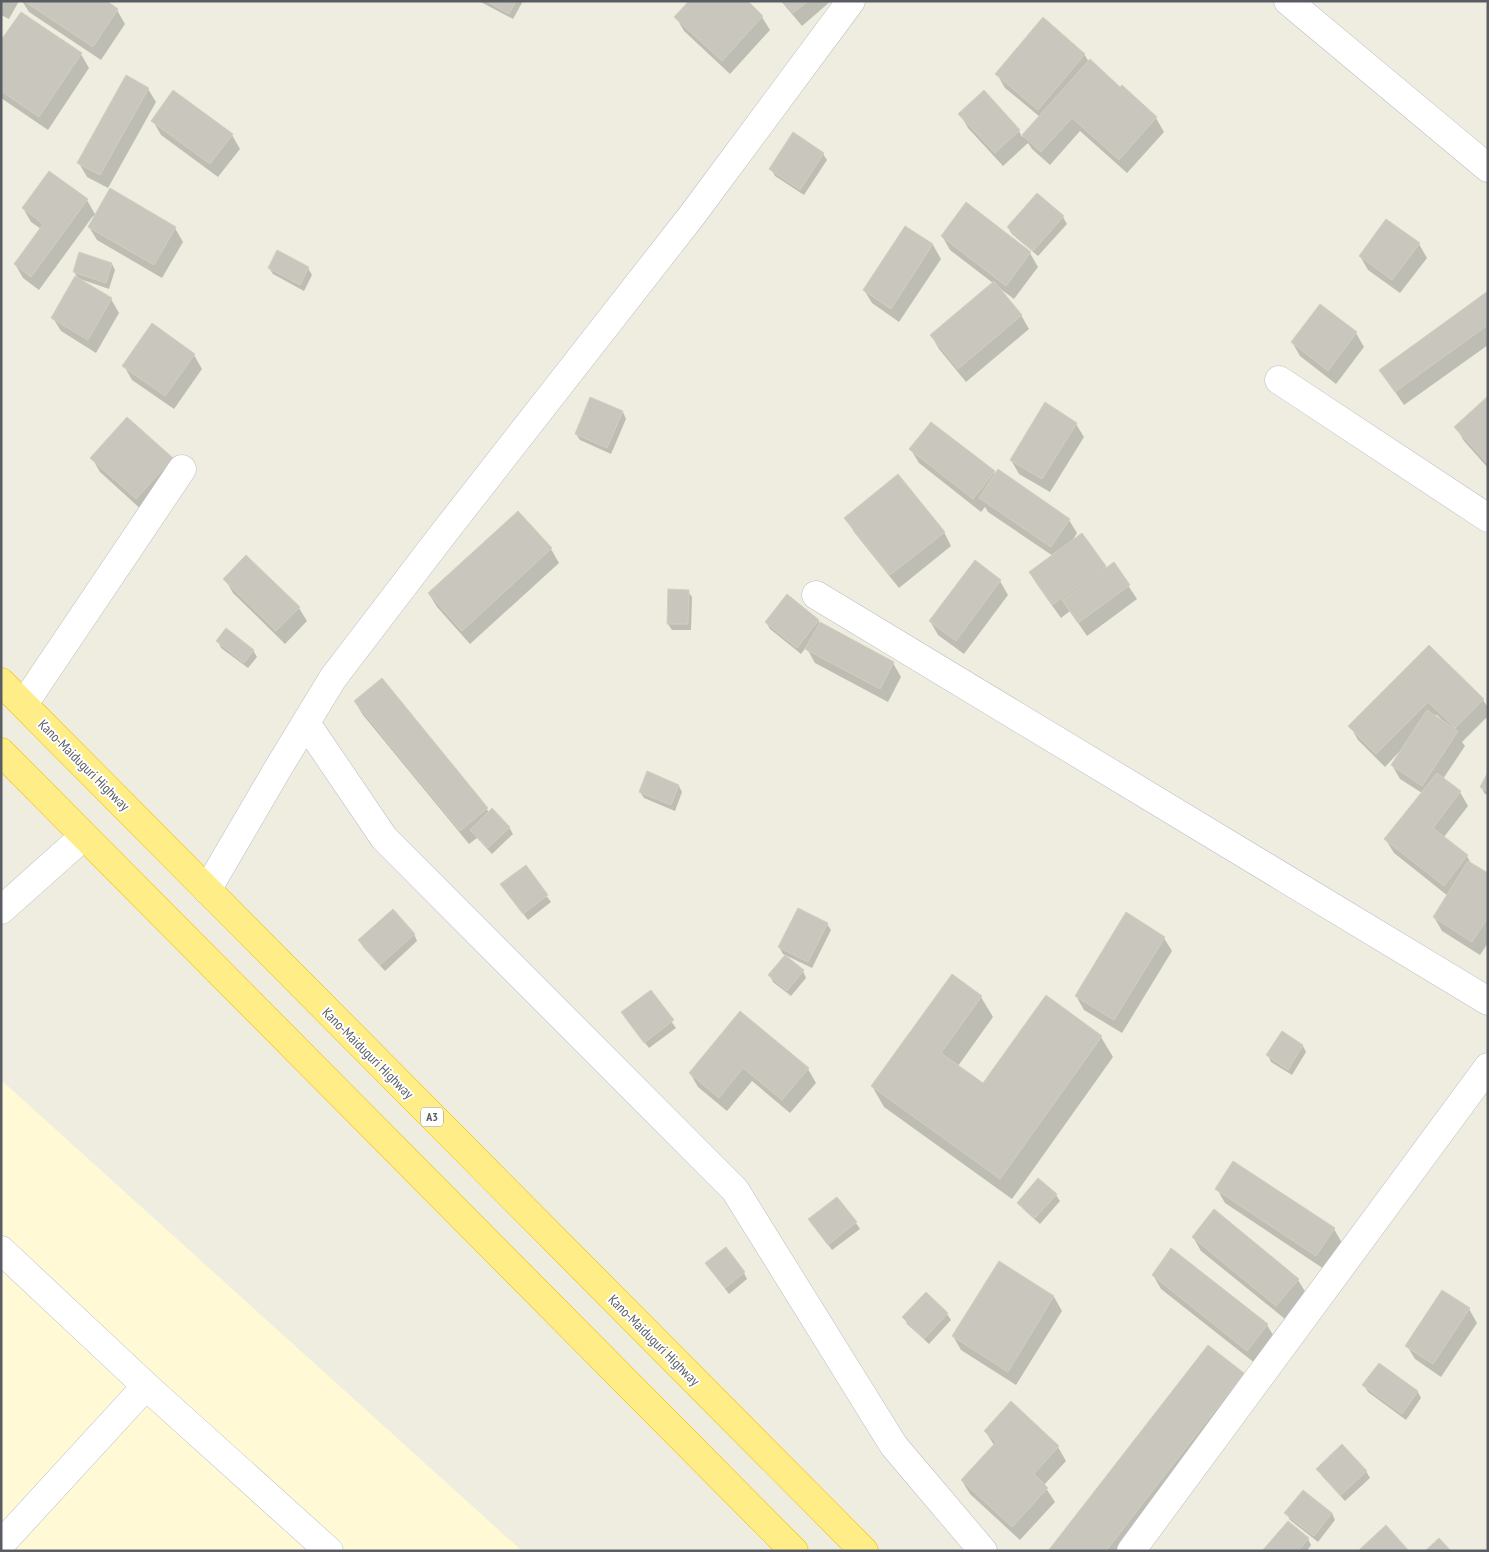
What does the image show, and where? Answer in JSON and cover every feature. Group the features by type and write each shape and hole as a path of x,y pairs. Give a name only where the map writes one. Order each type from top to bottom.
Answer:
{"highway":[{"name":"Kano-Maiduguri Highway","path":"1,682 864,1551"},
{"path":"1,752 794,1551"}],"street":[{"path":"207,890 277,770 334,678 443,534 693,214 851,1"},
{"path":"1288,1 1488,168"},
{"path":"1279,380 1488,518"},
{"path":"24,704 182,469"},
{"path":"816,595 1488,1001"},
{"path":"306,723 384,838 735,1190 894,1446 983,1551"},
{"path":"1,910 84,836"},
{"path":"1131,1551 1488,1067"},
{"path":"1,1250 146,1386 329,1551"},
{"path":"1,1544 146,1386"}],"shaded area":[{"path":"1,1080 522,1551 1,1551"}],"building":[{"path":"24,1 107,1 118,9 93,47"},
{"path":"486,1 516,1 509,14"},
{"path":"689,1 748,1 763,16 722,61 674,17"},
{"path":"783,1 808,1 793,13"},
{"path":"21,12 82,53 39,117 1,91 1,40"},
{"path":"1043,17 1085,54 1038,110 995,74"},
{"path":"1090,59 1120,87 1122,85 1157,117 1119,160 1072,118 1041,152 1022,135"},
{"path":"126,75 149,88 100,175 77,163"},
{"path":"173,90 233,134 210,164 151,121"},
{"path":"984,90 1020,130 995,153 958,114"},
{"path":"793,132 824,153 800,190 769,169"},
{"path":"49,171 88,199 31,277 14,264 43,224 22,208"},
{"path":"110,188 176,227 154,265 88,227"},
{"path":"1037,193 1064,216 1033,251 1007,227"},
{"path":"966,202 1031,252 1006,286 941,236"},
{"path":"1386,219 1420,243 1392,280 1359,256"},
{"path":"905,226 933,244 891,309 863,290"},
{"path":"277,250 309,267 300,285 268,268"},
{"path":"79,252 112,263 106,283 73,272"},
{"path":"75,276 112,298 88,340 51,318"},
{"path":"994,281 1022,315 958,369 930,335"},
{"path":"1488,291 1488,325 1395,392 1379,370"},
{"path":"1320,304 1357,332 1328,371 1291,342"},
{"path":"152,323 195,354 165,396 122,366"},
{"path":"1488,396 1488,464 1454,427"},
{"path":"590,397 623,411 607,448 575,434"},
{"path":"1045,402 1077,423 1042,479 1010,460"},
{"path":"127,417 173,458 136,499 90,458"},
{"path":"931,422 995,471 973,499 909,449"},
{"path":"998,469 1070,519 1051,547 979,498"},
{"path":"898,474 945,532 890,575 844,518"},
{"path":"518,511 552,548 462,631 428,593"},
{"path":"1082,533 1106,566 1052,605 1029,572"},
{"path":"246,555 300,607 276,631 223,579"},
{"path":"975,560 1001,580 956,641 929,621"},
{"path":"1114,562 1130,585 1078,623 1062,600"},
{"path":"668,589 689,590 688,624 667,624"},
{"path":"787,594 819,620 797,648 765,622"},
{"path":"820,622 894,662 880,689 805,649"},
{"path":"226,628 254,650 244,663 216,641"},
{"path":"1429,645 1484,699 1455,728 1428,702 1376,754 1348,726"},
{"path":"382,678 488,808 460,831 354,701"},
{"path":"1427,710 1458,731 1422,786 1391,765"},
{"path":"647,771 679,785 671,805 639,792"},
{"path":"1488,772 1488,792 1480,787"},
{"path":"1437,773 1461,791 1433,828 1468,855 1444,886 1384,839"},
{"path":"492,808 510,827 488,848 470,830"},
{"path":"1468,861 1488,873 1488,918 1472,942 1433,917"},
{"path":"526,865 548,895 523,914 500,884"},
{"path":"798,908 828,923 808,962 778,947"},
{"path":"393,909 415,934 380,965 358,940"},
{"path":"1126,912 1165,937 1114,1020 1075,996"},
{"path":"785,955 804,970 787,991 768,975"},
{"path":"952,974 982,996 941,1053 983,1083 1046,995 1102,1036 1000,1179 871,1086"},
{"path":"651,990 674,1020 644,1043 621,1012"},
{"path":"740,1011 809,1068 782,1100 743,1068 719,1098 689,1073"},
{"path":"1282,1031 1303,1045 1288,1070 1266,1055"},
{"path":"1233,1161 1335,1228 1316,1256 1215,1189"},
{"path":"1038,1178 1057,1194 1035,1218 1017,1203"},
{"path":"837,1197 857,1222 828,1245 808,1219"},
{"path":"1214,1209 1299,1279 1276,1306 1192,1237"},
{"path":"726,1247 745,1272 725,1288 705,1263"},
{"path":"1171,1248 1268,1324 1247,1351 1152,1275"},
{"path":"999,1261 1054,1296 1008,1372 952,1336"},
{"path":"1442,1290 1470,1308 1433,1364 1405,1346"},
{"path":"926,1292 948,1313 924,1339 902,1317"},
{"path":"1208,1345 1244,1373 1106,1551 1048,1551"},
{"path":"1379,1363 1418,1391 1402,1414 1362,1385"},
{"path":"1011,1401 1059,1446 1034,1474 1048,1488 1012,1527 961,1480 996,1442 984,1431"},
{"path":"1342,1444 1367,1471 1341,1495 1316,1469"},
{"path":"1303,1490 1332,1513 1314,1536 1284,1513"},
{"path":"1288,1521 1309,1538 1298,1551 1262,1551"},
{"path":"1386,1525 1409,1551 1358,1551"},
{"path":"1439,1538 1451,1551 1425,1551"}]}
